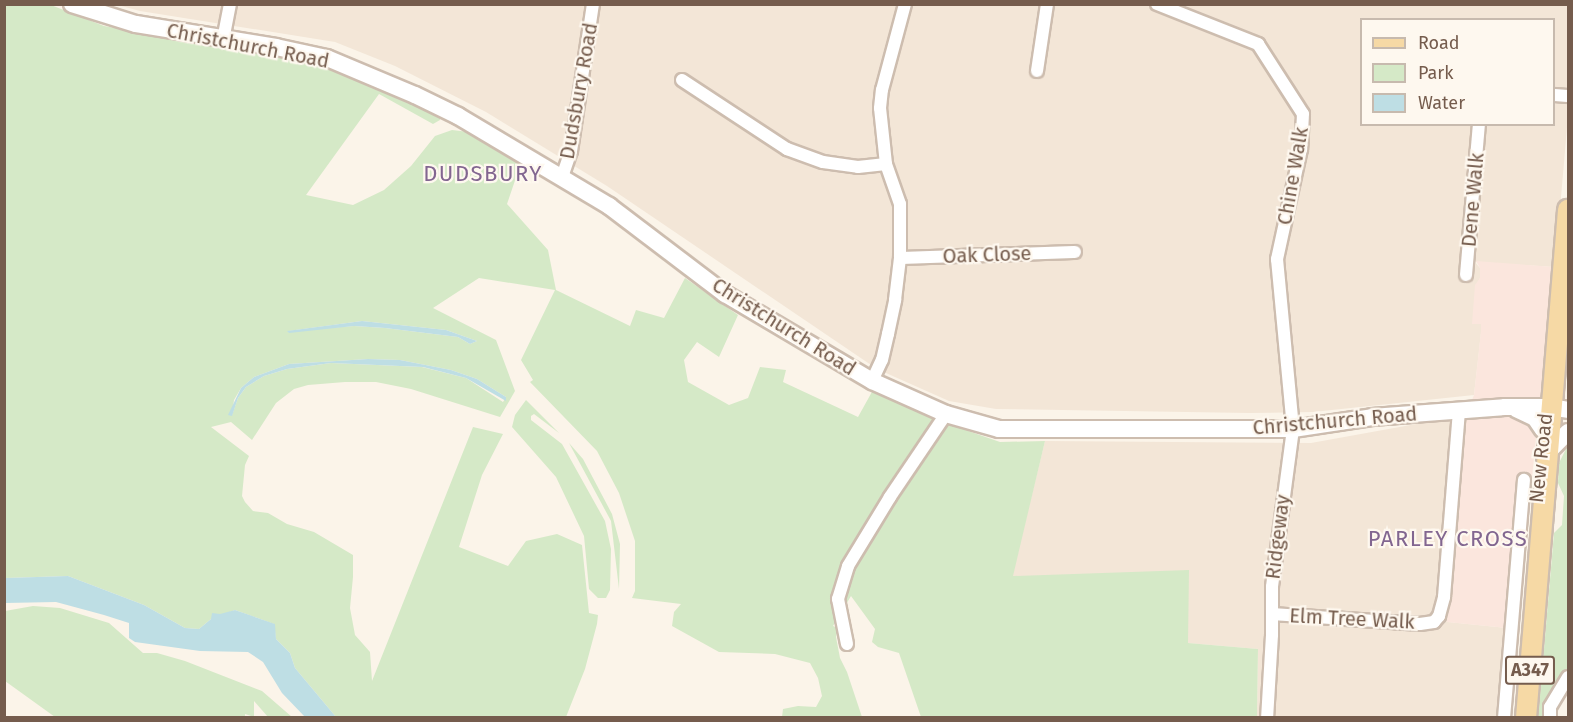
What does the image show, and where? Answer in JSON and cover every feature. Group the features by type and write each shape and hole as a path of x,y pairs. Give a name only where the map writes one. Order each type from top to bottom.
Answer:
{"main road":[{"name":"Christchurch Road","path":"72,4 136,24 276,47 327,58 458,117 609,206 725,294 872,381 946,414 999,429 1293,429 1372,417 1505,407 1558,407"},
{"name":"New Road","path":"1526,717 1549,451 1558,407 1554,366 1569,210"},
{"path":"1505,407 1529,414 1543,430"},
{"name":"New Road","path":"1534,622 1532,560 1543,430 1558,407"},
{"path":"1549,451 1569,432"}],"street":[{"path":"223,40 230,4"},
{"name":"Dudsbury Road","path":"562,177 572,151 594,4"},
{"path":"872,381 882,360 896,300 900,258 900,204 886,164 882,138 882,90 905,4"},
{"path":"1037,71 1047,4"},
{"name":"Chine Walk","path":"1157,4 1258,44 1303,114 1301,149 1277,259 1293,429"},
{"path":"682,80 787,148 823,162 858,167 886,164"},
{"name":"Dene Walk","path":"1466,275 1479,126"},
{"name":"Oak Close","path":"900,258 1075,252"},
{"name":"Elm Tree Walk","path":"1272,614 1420,624 1434,622 1439,616 1444,597 1459,411"},
{"path":"847,644 838,599 848,566 890,497 946,414"},
{"name":"Ridgeway","path":"1267,717 1272,587 1293,429"},
{"name":"New Road","path":"1504,717 1524,480"},
{"path":"1550,717 1550,707 1567,682"}],"shaded area":[{"path":"118,5 1568,5 1568,116 1555,267 1475,262 1480,268 1480,278 1473,324 1482,324 1474,395 1313,412 1249,413 996,409 949,401 877,369 607,186 486,112 395,66 335,42 140,11"},
{"path":"1476,261 1555,267 1546,384 1537,427 1517,629 1447,622 1466,415 1474,395 1481,331 1481,324 1472,324 1475,285 1480,278 1480,268"},
{"path":"1466,415 1448,622 1517,629 1511,717 1257,717 1258,649 1188,643 1012,576 1045,441 1311,443"}],"green space":[{"path":"4,5 51,5 104,26 316,63 440,113 440,120 433,124 379,94 306,195 353,205 384,190 411,166 435,136 452,130 477,133 522,160 507,204 548,250 556,290 630,326 636,310 664,318 685,278 738,315 719,357 697,342 684,360 688,382 729,405 748,398 760,367 786,370 783,382 858,417 873,390 948,424 1000,442 1045,441 1013,576 1189,570 1188,643 1258,649 1257,717 921,717 899,653 878,647 872,642 875,629 851,596 833,626 838,628 836,637 840,658 862,717 782,717 783,709 798,706 816,707 822,696 818,678 810,663 775,654 719,652 672,626 674,612 681,604 632,598 635,591 635,541 619,493 597,451 530,382 533,380 521,360 555,290 479,278 433,308 496,340 515,391 500,417 411,389 376,382 345,382 308,385 294,389 276,403 252,440 231,422 211,427 249,456 245,465 242,496 253,511 268,513 287,524 314,532 353,555 350,608 355,635 370,652 372,681 473,427 503,434 482,475 459,547 508,566 526,541 557,534 582,545 589,613 598,615 585,669 566,717 336,717 295,668 290,653 276,639 274,624 235,610 211,619 199,629 185,628 144,605 68,576 5,578","holes":["362,321 446,330 477,341 470,344 458,337 354,326 288,331","368,359 400,360 451,370 477,379 506,397 503,402 466,378 422,367 331,363 287,369 264,376 246,387 238,398 232,415 234,400 241,388 254,377 289,364"]},
{"path":"526,400 559,433 534,414 531,416 531,420 562,444 605,521 611,549 610,590 606,598 598,598 589,589 584,536 556,477 512,427 515,415"},
{"path":"569,443 583,459 612,514 620,544 619,589 611,521"},
{"path":"1568,445 1568,677 1550,717 1538,718 1554,533 1562,525 1564,496 1558,483 1559,463"},
{"path":"33,606 60,608 109,623 143,653 157,653 185,661 262,691 292,717 268,717 254,701 254,717 245,714 245,718 55,717 5,681 5,611"}],"water":[{"path":"362,321 446,330 477,341 470,344 458,337 354,326 289,333 287,331"},
{"path":"368,359 400,360 451,370 477,379 506,397 506,401 466,378 423,367 331,363 287,369 264,376 246,387 238,398 232,416 228,415 241,388 254,377 289,364"},
{"path":"68,576 144,605 185,628 199,629 211,619 212,613 220,614 235,610 275,624 276,639 290,653 295,668 336,717 305,717 282,693 263,662 248,652 200,651 135,642 129,638 129,623 104,615 56,602 5,603 5,578"}],"district":[{"name":"DUDSBURY","path":"483,174"},
{"name":"PARLEY CROSS","path":"1448,539"}]}
